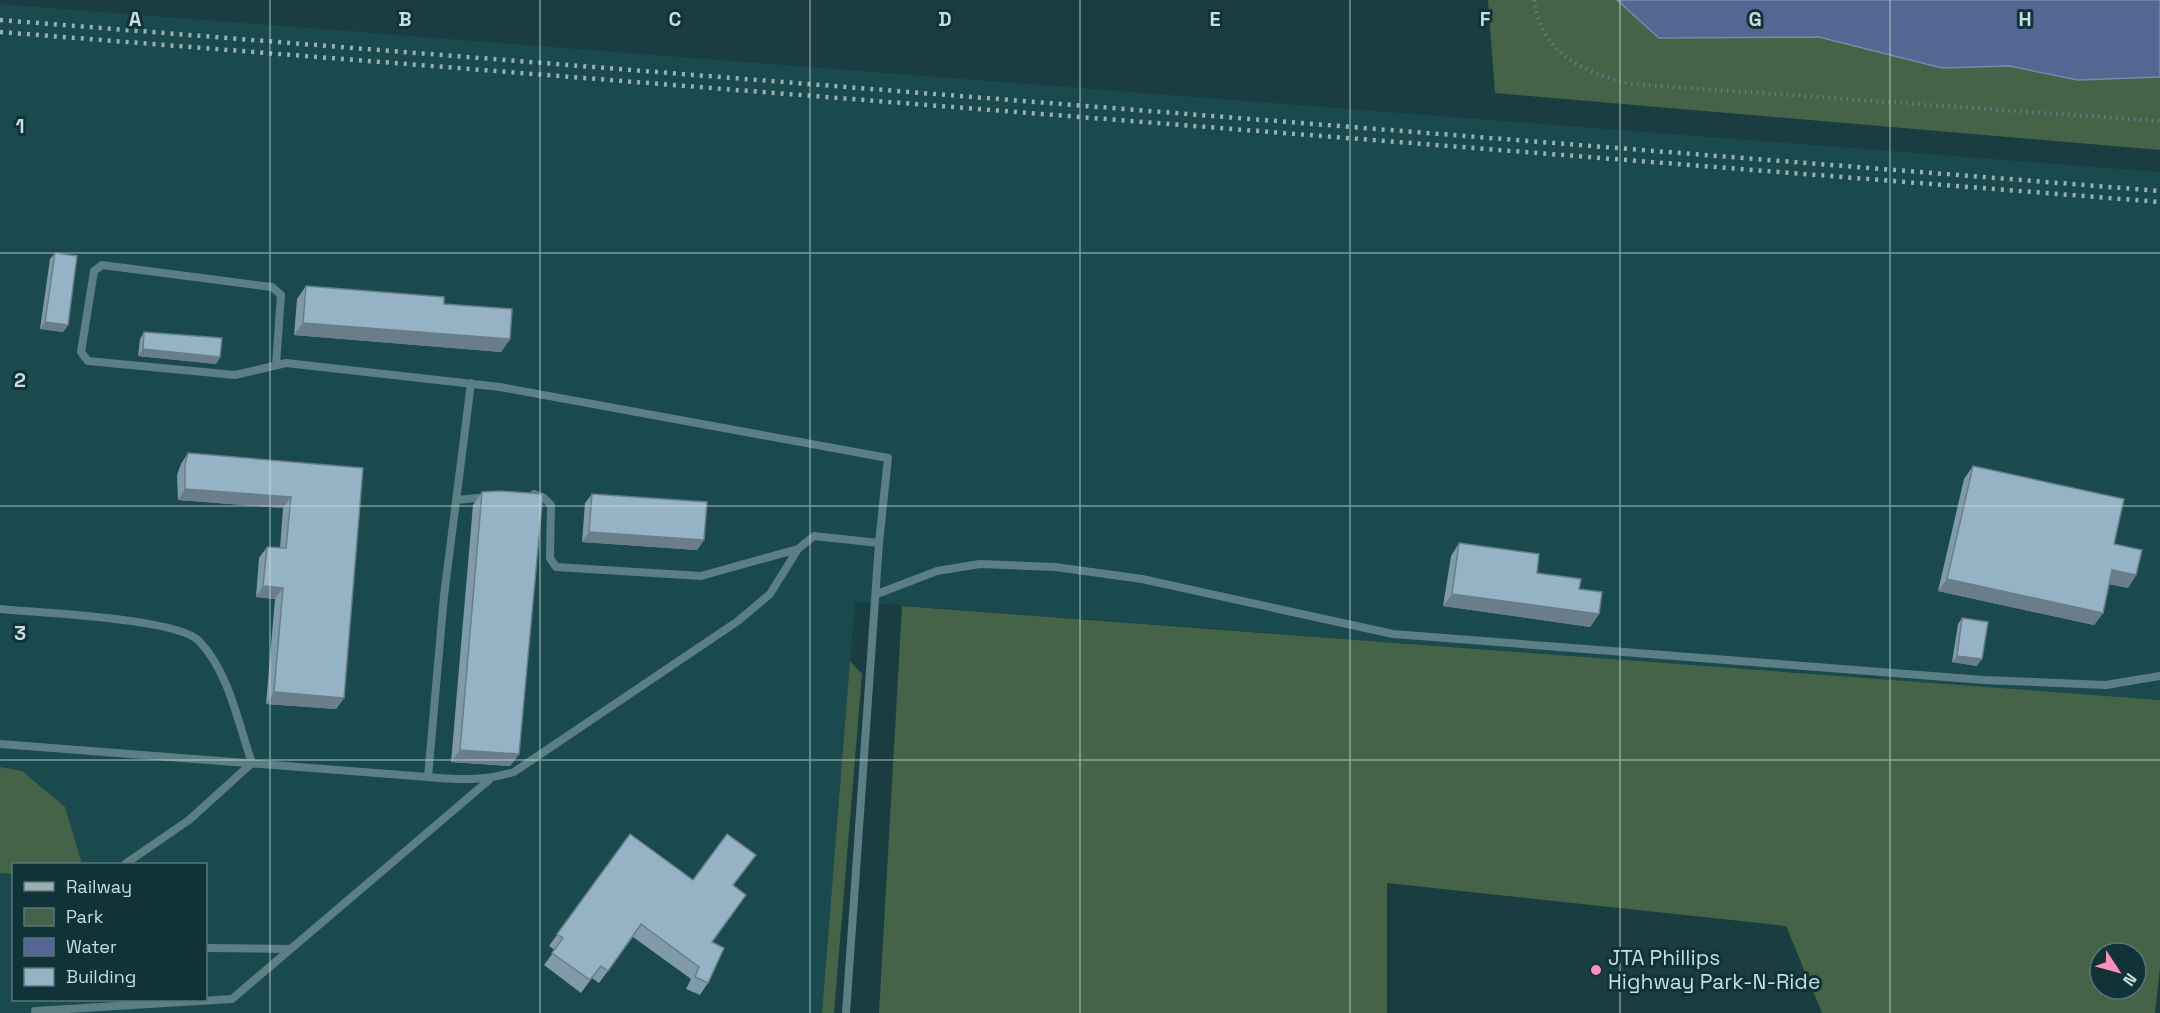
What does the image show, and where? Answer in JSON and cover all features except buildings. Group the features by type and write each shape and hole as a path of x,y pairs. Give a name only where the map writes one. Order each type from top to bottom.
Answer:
{"lane":[{"path":"276,365 281,295 272,287 102,265 94,271 81,352 88,361 235,375 286,363 471,383 888,458 879,543 846,1013"},
{"path":"428,777 444,596 471,383"},
{"path":"521,494 532,493 544,498 550,505 550,558 556,567 701,576 798,549"},
{"path":"456,500 499,496"},
{"path":"0,744 462,781 489,779 514,772 738,621 770,594 798,549 814,536 879,543"},
{"path":"877,594 937,571 958,567 980,564 1056,567 1153,581 1394,634 1984,681 2106,685 2160,676"},
{"path":"0,609 167,626 198,639 220,670 252,763"},
{"path":"125,863 189,820 252,763"},
{"path":"207,1001 232,999 489,779"},
{"path":"207,948 290,950"},
{"path":"35,1011 199,1001"}],"path":[{"path":"1534,0 1550,42 1567,59 1594,74 1631,84 2160,121"}],"shaded area":[{"path":"0,4 2160,172 2160,700 855,602 822,1013 0,1013"}],"green space":[{"path":"1488,0 2160,0 2160,150 1495,93"},
{"path":"902,606 2160,700 2160,967 2155,1013 1822,1013 1786,926 1387,883 1387,1013 879,1013"},
{"path":"850,661 862,674 834,1013 822,1013"},
{"path":"0,767 22,771 65,807 82,863 12,863 12,874 0,873"}],"water":[{"path":"1617,0 2160,0 2160,77 2078,80 2009,66 1942,68 1819,37 1659,38"}],"railway":[{"path":"0,20 2160,191"},
{"path":"0,32 2160,202"}],"place":[{"name":"JTA Phillips Highway Park-N-Ride","path":"1596,970"}]}
